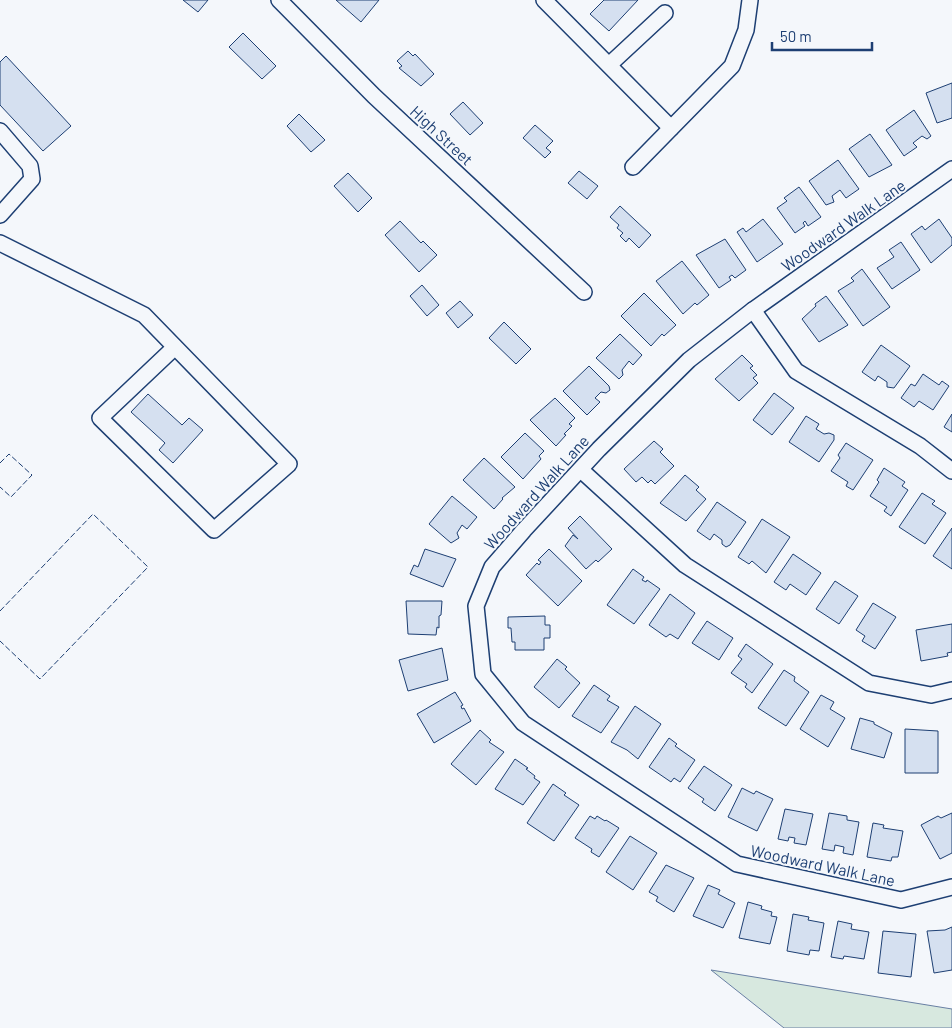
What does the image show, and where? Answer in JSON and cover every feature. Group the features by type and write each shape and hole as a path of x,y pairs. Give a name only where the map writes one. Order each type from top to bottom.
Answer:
{"street":[{"name":"High Street","path":"279,0 374,96 584,292"},
{"path":"544,0 672,128"},
{"path":"633,167 732,66 746,30 750,0"},
{"path":"609,65 665,13"},
{"path":"0,131 30,166 32,179 0,215"},
{"name":"Woodward Walk Lane","path":"952,169 753,310 689,360 599,449 492,567 476,606 483,674 523,722 737,864 901,900 952,887"},
{"path":"0,243 144,314 289,464 214,530 100,418 175,347"},
{"path":"753,310 796,371 920,446 952,471"},
{"path":"581,470 685,565 869,683 931,695 952,690"}],"shaded area":[{"path":"711,970 952,1009 952,1028 784,1028"}],"building":[{"path":"183,0 208,0 198,12"},
{"path":"336,0 379,0 361,22"},
{"path":"604,0 638,0 609,31 590,14"},
{"path":"243,33 276,66 262,79 229,47"},
{"path":"408,51 413,56 415,54 434,74 421,86 399,68 402,66 397,61"},
{"path":"6,56 71,126 43,151 0,105 0,62"},
{"path":"952,83 952,118 937,123 926,93"},
{"path":"463,102 483,123 470,135 450,114"},
{"path":"914,110 931,136 927,139 922,136 913,143 917,147 904,156 886,130"},
{"path":"299,114 325,140 311,152 287,126"},
{"path":"535,125 553,141 546,148 551,152 545,158 523,138"},
{"path":"870,134 892,165 869,177 849,149"},
{"path":"838,160 859,189 846,198 840,190 832,196 834,202 826,205 809,181"},
{"path":"579,171 598,186 587,199 568,183"},
{"path":"348,173 372,198 358,212 334,186"},
{"path":"799,187 821,217 808,226 805,221 803,223 805,226 795,233 777,208 787,201 784,198"},
{"path":"620,206 651,235 639,248 629,238 626,242 620,236 623,233 617,228 619,225 610,217"},
{"path":"763,219 783,244 757,262 737,232 743,228 746,232"},
{"path":"939,219 952,238 952,245 931,263 911,234 922,226 925,230"},
{"path":"400,221 421,243 423,241 437,255 419,272 385,235"},
{"path":"725,239 746,270 735,278 732,275 729,277 731,280 719,288 696,255"},
{"path":"901,242 920,270 892,289 877,268 894,257 889,250"},
{"path":"682,261 709,295 697,305 695,303 683,314 656,281"},
{"path":"862,269 890,307 863,326 838,291 854,281 851,278"},
{"path":"422,285 439,305 427,316 410,296"},
{"path":"644,293 676,325 664,336 662,334 651,346 621,316"},
{"path":"826,296 848,325 819,342 802,319 816,306 815,304"},
{"path":"460,301 473,315 458,328 446,313"},
{"path":"504,322 531,349 516,364 489,338"},
{"path":"620,334 642,355 633,365 629,361 622,370 623,375 619,379 596,358"},
{"path":"881,345 910,366 894,388 887,387 887,382 878,376 875,381 862,372"},
{"path":"742,355 753,366 750,368 757,375 753,378 758,383 739,401 715,379"},
{"path":"589,366 609,386 610,390 606,393 601,392 595,398 600,402 587,415 563,391"},
{"path":"923,374 939,385 942,381 949,386 933,410 919,401 914,407 901,398 911,384 915,386"},
{"path":"774,393 794,408 772,435 753,420"},
{"path":"148,394 182,425 189,418 203,430 173,463 159,450 165,443 131,412"},
{"path":"555,398 575,418 569,424 572,426 564,434 566,435 556,446 530,420"},
{"path":"952,414 952,432 944,427"},
{"path":"806,416 819,424 816,429 824,434 834,435 834,440 819,462 789,442"},
{"path":"525,433 544,451 539,456 541,459 523,479 501,457"},
{"path":"654,441 663,449 660,452 674,466 655,484 651,480 648,483 642,477 636,482 624,469"},
{"path":"846,443 873,460 853,490 846,486 848,482 831,471 840,458 838,455"},
{"path":"484,458 515,487 502,498 494,509 463,480"},
{"path":"884,468 905,482 902,486 908,490 891,516 884,511 887,507 870,496 879,482 877,480"},
{"path":"685,475 699,487 696,490 706,499 686,521 660,503"},
{"path":"922,493 935,501 932,504 946,513 925,544 899,527"},
{"path":"452,496 477,517 467,529 462,525 457,533 459,538 451,543 429,524"},
{"path":"717,502 746,522 730,545 726,547 722,544 722,540 714,534 710,540 697,531"},
{"path":"580,516 612,549 598,562 596,560 586,569 565,546 573,535 578,539 568,528"},
{"path":"762,519 790,537 766,573 752,561 749,564 738,557"},
{"path":"952,528 952,569 933,556"},
{"path":"425,549 456,559 443,587 410,574 414,565 418,567"},
{"path":"549,549 582,581 558,606 526,575 537,563 539,565 541,562 538,560"},
{"path":"793,554 821,573 806,595 790,584 786,590 774,582"},
{"path":"633,569 644,577 642,580 646,582 647,580 660,589 634,624 607,605"},
{"path":"835,581 858,596 839,624 816,609"},
{"path":"670,594 695,613 678,639 670,634 666,637 649,625"},
{"path":"406,601 442,601 439,628 437,627 436,635 408,634"},
{"path":"873,603 896,617 875,649 862,641 865,636 856,630"},
{"path":"545,616 545,625 550,625 550,638 544,638 544,650 515,650 515,642 512,642 511,628 508,628 508,617"},
{"path":"707,621 733,638 719,660 692,643"},
{"path":"952,624 952,652 947,653 948,656 921,661 916,630"},
{"path":"746,644 773,664 752,693 745,687 747,684 731,673 742,659 738,656"},
{"path":"442,648 448,680 408,691 399,660"},
{"path":"557,659 567,667 565,669 580,683 559,708 534,687"},
{"path":"784,670 795,677 794,681 809,692 786,726 758,708"},
{"path":"594,685 610,696 607,700 619,707 601,733 572,716"},
{"path":"455,692 463,705 461,706 462,709 464,708 471,721 434,743 417,714"},
{"path":"821,695 834,702 830,709 845,718 828,747 800,729"},
{"path":"635,706 661,724 638,759 627,750 611,742"},
{"path":"860,718 874,722 874,724 892,733 884,758 851,749"},
{"path":"905,729 938,731 938,773 905,773"},
{"path":"480,730 491,740 489,742 504,752 476,785 451,764"},
{"path":"669,738 677,744 675,746 695,760 680,782 674,778 671,782 649,767"},
{"path":"515,759 528,768 526,769 540,782 523,805 495,789"},
{"path":"704,766 732,785 715,811 702,802 704,799 688,788"},
{"path":"553,784 566,793 564,795 579,805 554,841 527,823"},
{"path":"742,788 754,794 756,791 773,799 757,831 728,817"},
{"path":"785,809 813,814 806,845 794,843 795,838 789,837 788,841 778,839"},
{"path":"829,813 847,816 847,820 859,822 853,855 843,853 844,847 835,845 834,851 822,849"},
{"path":"952,813 952,853 940,859 921,825 938,816 941,818"},
{"path":"590,816 595,819 597,816 619,828 599,857 591,852 592,849 575,838"},
{"path":"873,823 884,825 883,828 903,831 898,857 892,857 891,861 867,857"},
{"path":"630,836 657,853 633,890 606,872"},
{"path":"666,865 694,878 674,912 656,901 658,897 649,892"},
{"path":"708,885 720,890 718,894 735,903 723,928 693,916"},
{"path":"748,902 762,906 761,909 772,912 771,916 777,917 770,944 739,938"},
{"path":"793,914 809,917 808,920 824,923 819,951 810,950 809,955 787,951"},
{"path":"838,921 852,924 851,929 869,932 864,959 844,956 843,959 831,957"},
{"path":"952,927 952,970 934,973 927,931 945,930"},
{"path":"883,931 916,934 911,977 878,973"}],"fence":[{"path":"0,463 9,454 32,475 11,497 0,487"},
{"path":"0,611 93,514 148,567 40,679 0,641"}]}
